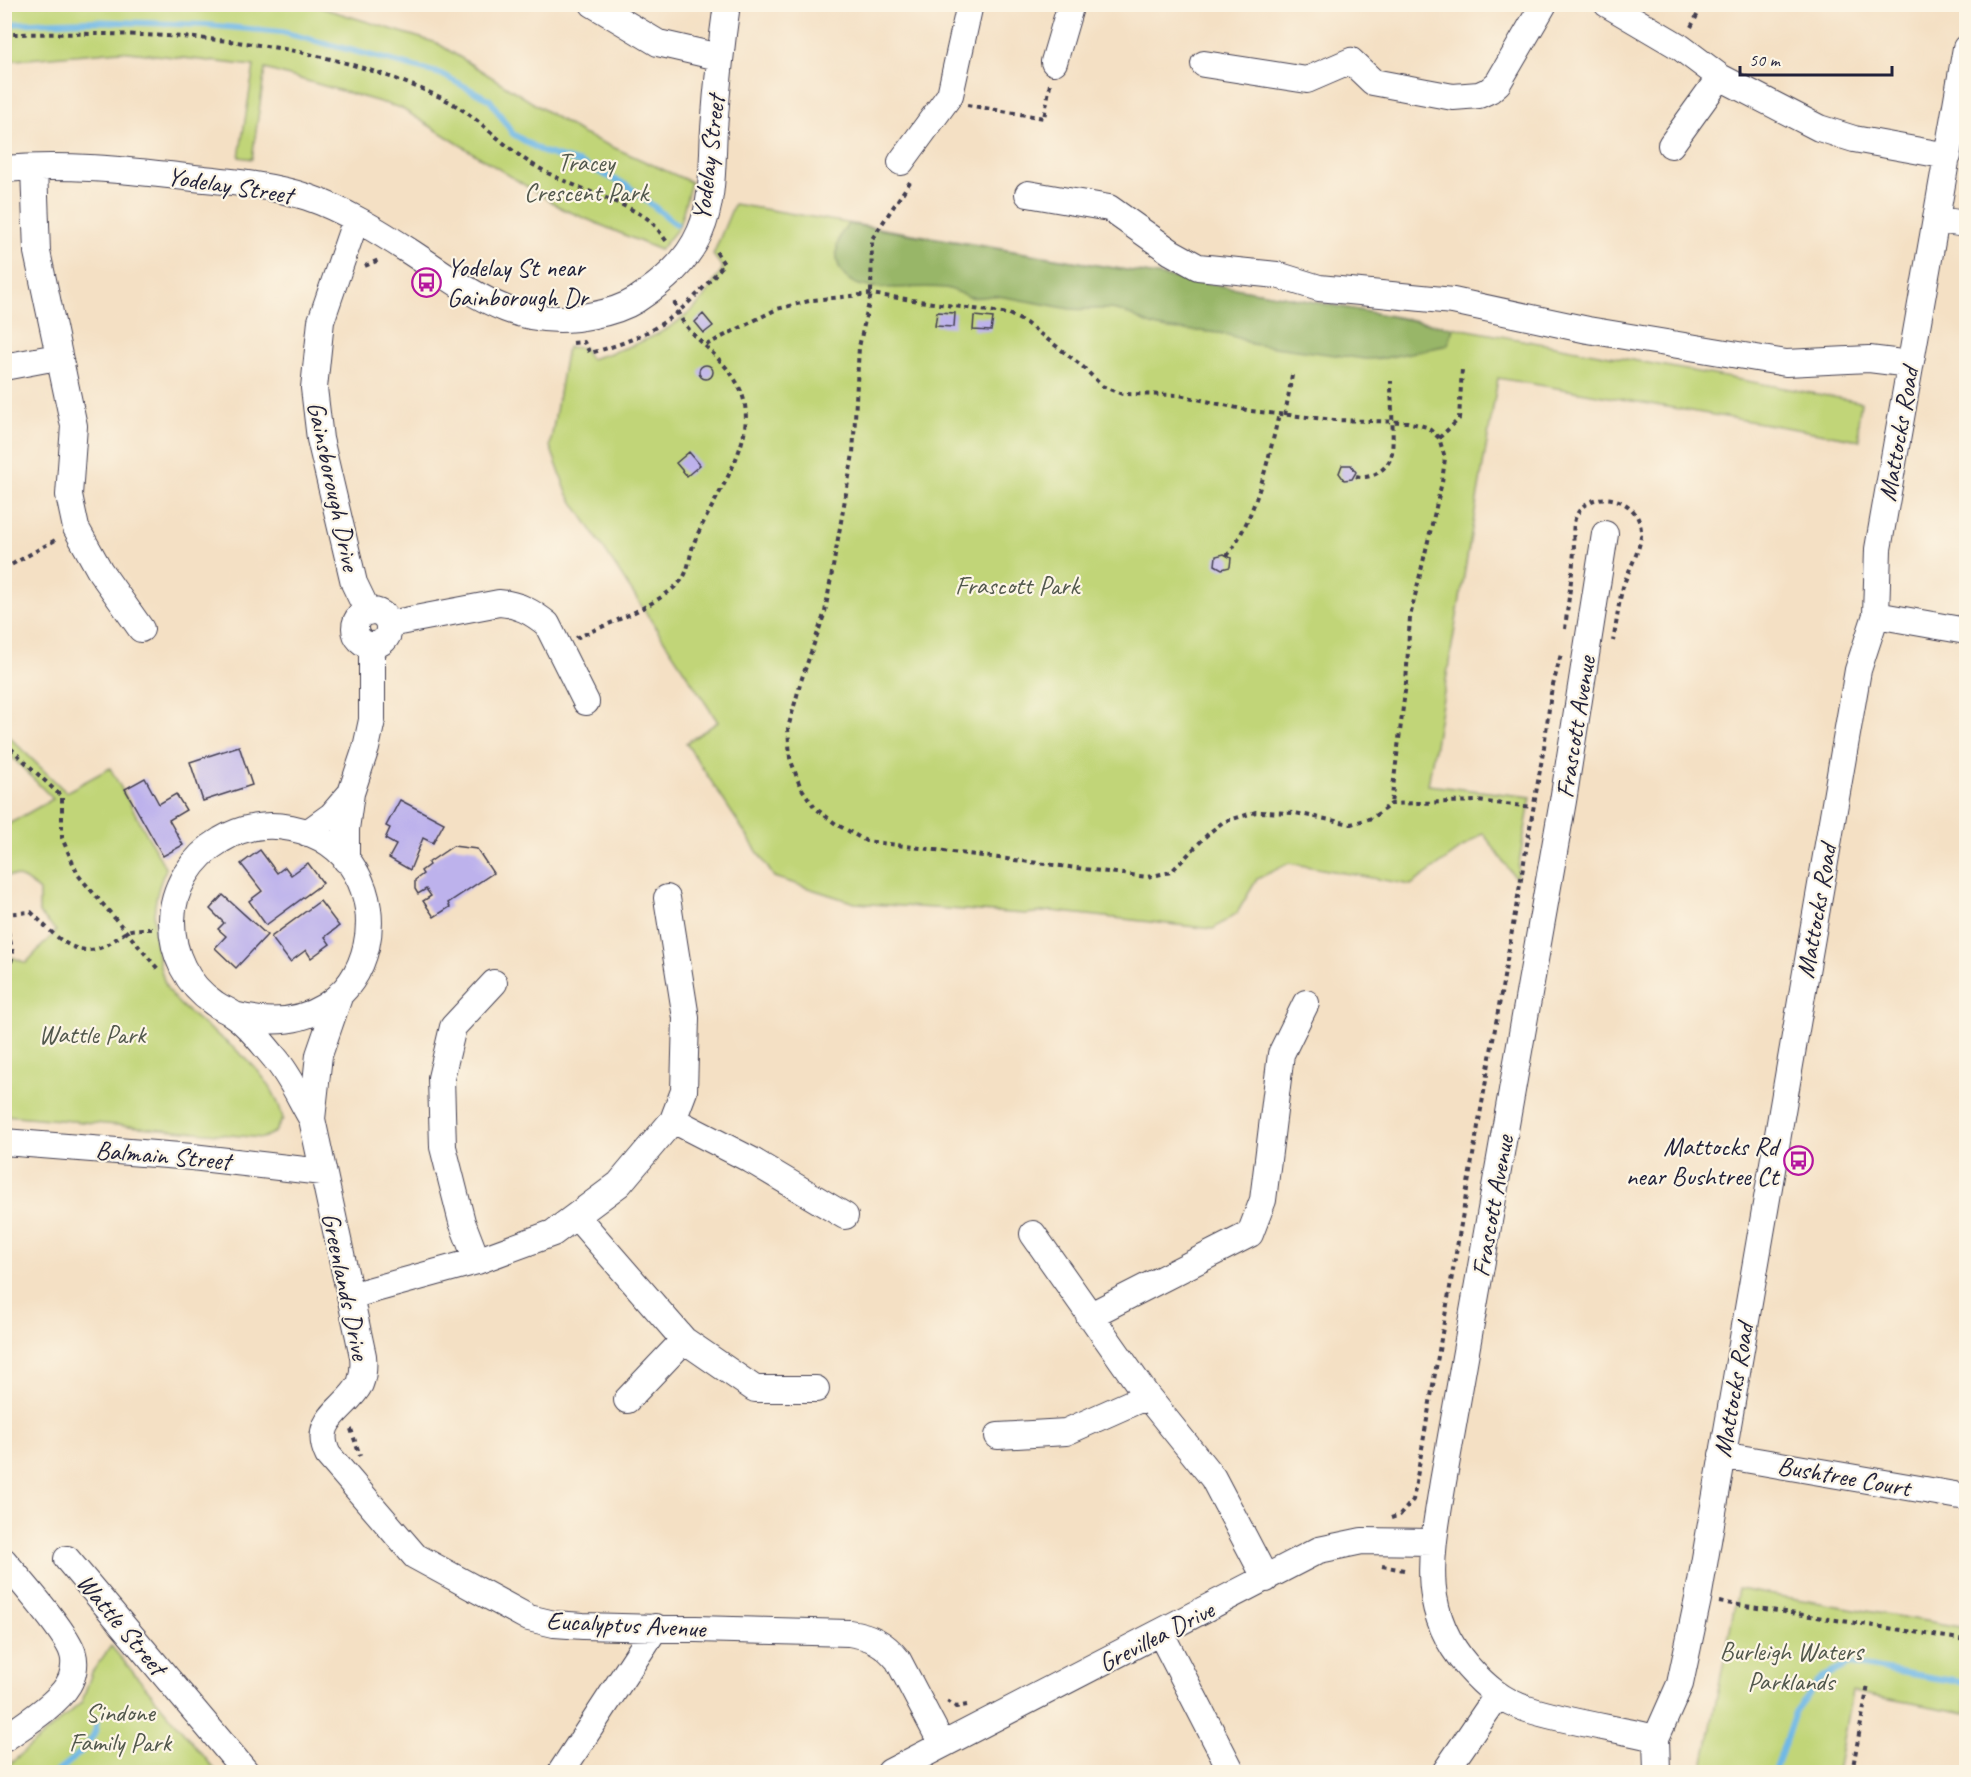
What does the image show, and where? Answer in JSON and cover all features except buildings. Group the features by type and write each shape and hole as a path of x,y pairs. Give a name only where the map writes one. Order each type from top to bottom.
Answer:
{"street":[{"path":"593,4 658,43 719,57"},
{"name":"Yodelay Street","path":"4,169 147,172 261,185 308,197 356,219 482,300 531,318 565,319 604,313 627,305 674,270 699,234 709,202 719,57 727,4"},
{"path":"906,171 950,95 970,4"},
{"path":"1054,62 1071,4"},
{"path":"1204,64 1307,80 1351,61 1373,82 1454,97 1479,95 1498,83 1544,4"},
{"path":"1607,4 1680,46 1719,77 1800,119 1836,134 1948,156"},
{"name":"Mattocks Road","path":"1657,1773 1656,1738 1686,1663 1858,670 1876,615 1876,563 1966,48"},
{"path":"1671,145 1719,77"},
{"path":"34,168 37,252 57,357 74,426 69,495 76,528 100,571 141,629"},
{"path":"1028,194 1109,208 1171,252 1198,267 1277,275 1319,288 1454,301 1588,330 1786,363 1869,359 1910,364"},
{"name":"Gainsborough Drive","path":"356,219 321,321 314,388 316,415 325,461 354,583 378,618"},
{"path":"1937,220 1966,224"},
{"path":"4,367 57,357"},
{"name":"Frascott Avenue","path":"1605,534 1562,808 1433,1542 1431,1588 1435,1611 1445,1635 1459,1656 1497,1696 1534,1711 1656,1738"},
{"path":"346,861 346,830 351,793 366,748 372,720 372,645 386,638 378,618 498,603 512,604 537,615 547,624 586,702"},
{"path":"1876,615 1966,631"},
{"path":"307,832 332,815 351,793"},
{"path":"270,826 307,832 328,844 346,861 365,896 369,935 359,967 340,994 320,1009 289,1020 256,1021 234,1015 212,1002 199,990 187,976 177,954 172,917 182,882 204,852 235,832 270,826"},
{"path":"350,1296 477,1261 553,1233 578,1217 619,1184 673,1120 684,1091 686,1018 666,898"},
{"path":"477,1261 462,1222 443,1147 441,1078 453,1027 494,982"},
{"name":"Greenlands Drive","path":"322,1442 325,1427 359,1385 364,1371 312,1119 320,1055 340,994"},
{"path":"1089,1316 1250,1234 1263,1200 1281,1054 1306,1003"},
{"name":"Greenlands Drive","path":"234,1015 276,1059 312,1119"},
{"path":"673,1120 751,1160 845,1216"},
{"name":"Balmain Street","path":"4,1142 192,1157 322,1172"},
{"path":"578,1217 684,1340 755,1389 816,1389"},
{"path":"1033,1234 1147,1396 1213,1478 1266,1579"},
{"path":"627,1400 684,1340"},
{"path":"998,1436 1066,1432 1147,1396"},
{"name":"Eucalyptus Avenue","path":"322,1442 328,1455 399,1541 434,1569 529,1618 554,1624 849,1633 876,1639 898,1660 942,1744"},
{"name":"Bushtree Court","path":"1722,1455 1966,1497"},
{"name":"Grevillea Drive","path":"890,1773 1319,1550 1362,1541 1433,1542"},
{"name":"Wattle Street","path":"67,1559 246,1773"},
{"path":"4,1561 64,1637 73,1653 74,1662 71,1677 62,1693 4,1739"},
{"path":"561,1773 656,1627"},
{"path":"1161,1634 1232,1773"},
{"path":"1445,1773 1497,1696"}],"path":[{"path":"4,34 109,32 217,38 278,47 380,72 443,98 476,118 513,151 544,171 649,220 674,270 679,313 734,376 743,396 745,422 731,471 701,527 683,577 648,606 559,646"},
{"path":"960,104 1044,118 1054,62"},
{"path":"906,171 873,235 871,294 859,347 853,454 825,612 801,681 788,728 790,758 800,786 815,808 836,824 866,841 1147,877 1171,872 1209,832 1239,815 1277,811 1351,824 1372,818 1391,804 1476,801 1562,808"},
{"path":"568,343 584,342 590,352 602,350 657,327 679,313 699,295 724,264 713,248 716,240"},
{"path":"348,244 376,260"},
{"path":"361,273 369,262 382,260"},
{"path":"706,345 777,309 813,300 871,294 1009,314 1026,322 1102,386 1122,394 1179,395 1251,411 1427,427 1438,438 1444,458 1442,482 1410,617 1406,683 1391,804"},
{"path":"1438,438 1459,419 1462,369"},
{"path":"1285,415 1292,375"},
{"path":"1356,476 1368,477 1385,467 1392,454 1391,381"},
{"path":"1227,556 1239,537 1256,497 1279,414"},
{"path":"1564,637 1573,560 1574,521 1583,508 1592,502 1613,499 1626,503 1634,510 1641,536 1622,590 1612,649"},
{"path":"4,569 76,528"},
{"path":"1389,1518 1400,1515 1413,1500 1548,710 1562,646"},
{"path":"4,742 62,797"},
{"path":"4,996 12,952 4,914 31,912 63,944 88,950 108,944 126,929"},
{"path":"353,1422 351,1437 366,1463"},
{"path":"1375,1565 1404,1570"},
{"path":"1698,1599 1966,1640"},
{"path":"1852,1773 1868,1685"},
{"path":"942,1695 956,1707 976,1700"}],"green space":[{"name":"Tracey Crescent Park","path":"5,4 312,5 437,43 581,133 691,182 679,227 660,250 563,209 401,108 265,69 252,159 239,157 254,66 120,51 5,61"},
{"name":"Frascott Park","path":"734,204 1282,296 1861,402 1858,423 1860,440 1498,378 1428,785 1531,797 1516,879 1483,833 1411,885 1289,863 1257,879 1237,913 1213,929 1052,911 1026,914 855,903 774,877 686,743 718,722 567,493 550,446 567,347 584,348 590,359 605,355 665,330 692,311 703,299 723,268 713,255"},
{"path":"848,224 1282,296 1453,328 1448,345 1385,358 1366,359 1251,344 1239,338 1217,333 1158,327 1114,310 1070,309 998,296 974,297 945,288 862,286 847,278 838,263 839,238"},
{"name":"Wattle Park","path":"5,733 66,792 110,768 166,869 157,896 154,925 159,961 167,988 181,1006 250,1063 271,1088 283,1119 275,1132 263,1138 5,1115 5,974 12,957 26,963 56,931 39,913 39,891 19,877 5,876 5,826 53,799 5,750"},
{"name":"Burleigh Waters Parklands","path":"1738,1589 1966,1628 1966,1713 1852,1692 1837,1772 1702,1772"},
{"name":"Sindone Family Park","path":"111,1646 217,1772 5,1772 5,1768 82,1702 92,1672"}],"waterway":[{"path":"4,24 87,21 207,25 282,32 441,74 490,100 513,134 543,152 580,163 628,186 676,224"},
{"path":"1775,1772 1795,1712 1821,1678 1850,1664 1966,1683"},
{"path":"57,1772 89,1742 94,1734 96,1719"}],"place":[{"name":"Yodelay St near Gainborough Dr","path":"426,282"},
{"name":"Mattocks Rd near Bushtree Ct","path":"1799,1161"}]}
